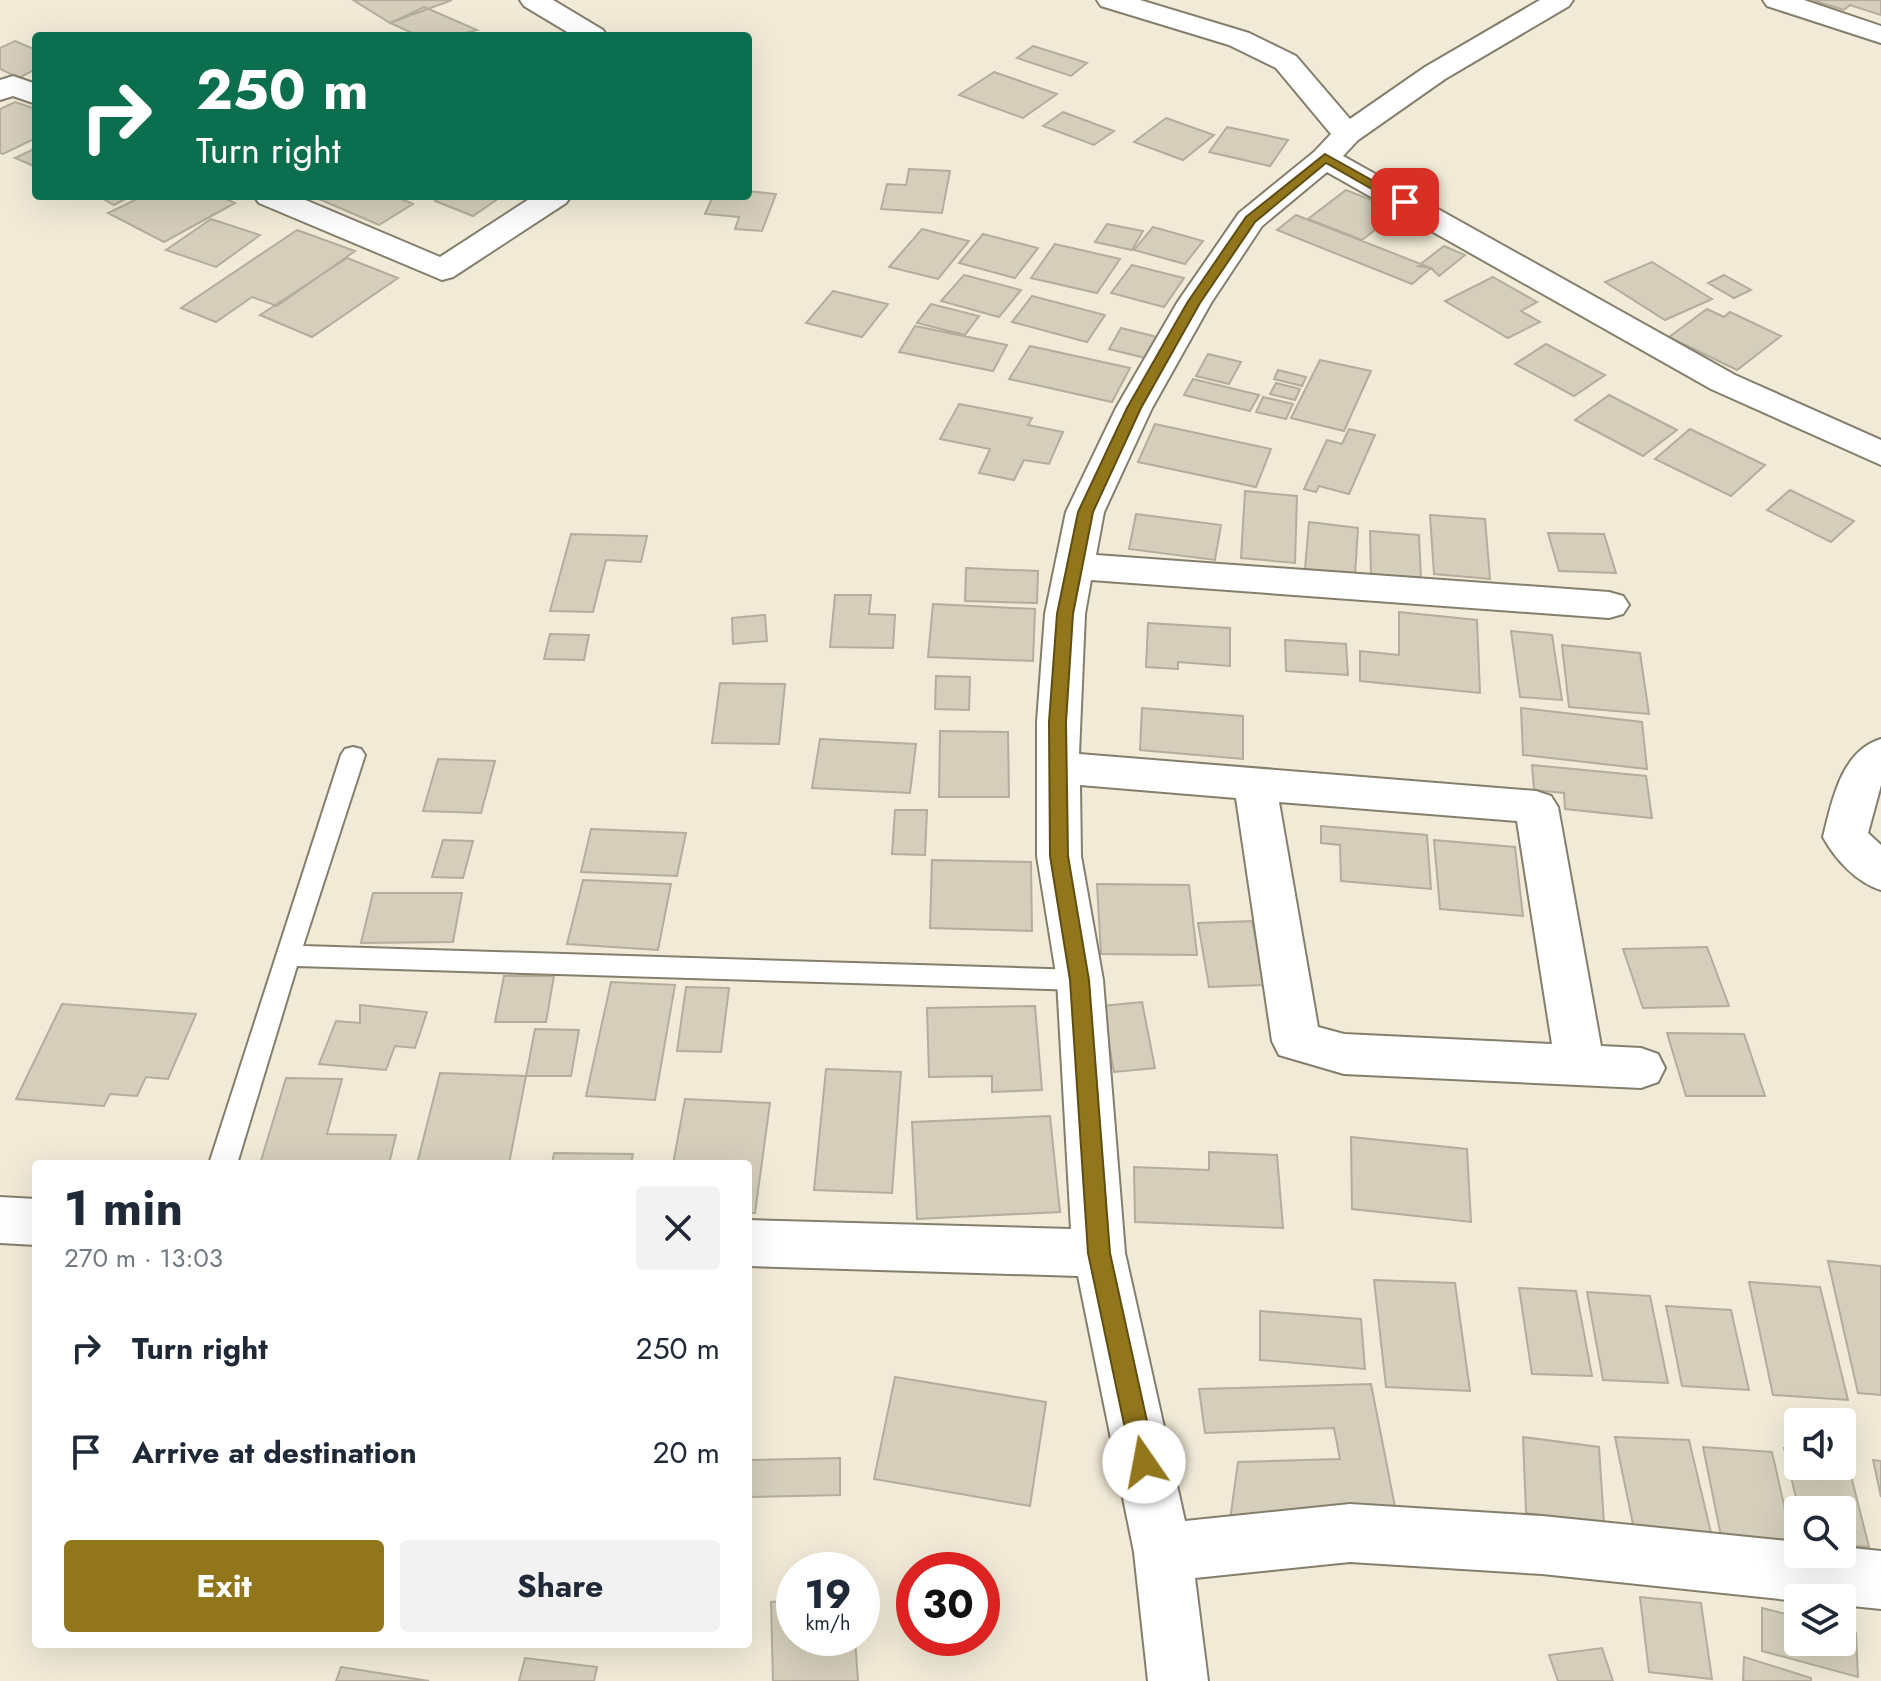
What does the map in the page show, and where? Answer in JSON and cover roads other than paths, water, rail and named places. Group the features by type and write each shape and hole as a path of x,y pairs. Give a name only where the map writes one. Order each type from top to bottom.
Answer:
{"street":[{"path":"534,0 586,32"},
{"path":"1111,0 1239,39 1286,62 1336,146 1723,382 1881,454"},
{"path":"1178,1681 1163,1552 1099,1253 1080,980 1059,856 1058,722 1065,614 1085,512 1134,408 1194,303 1250,220 1336,146 1435,73 1559,0"},
{"path":"1777,0 1881,35"},
{"path":"0,91 13,85 32,93"},
{"path":"279,200 442,270 549,200"},
{"path":"1074,566 1609,605"},
{"path":"1881,754 1858,785 1845,837 1881,873"},
{"path":"1058,768 1536,807 1580,1066"},
{"path":"1255,784 1296,1041 1344,1054 1641,1068"},
{"path":"0,1220 32,1222"},
{"path":"752,1243 1099,1253"},
{"path":"1163,1552 1350,1533 1542,1545 1881,1580"}],"lane":[{"path":"224,1160 353,755"},
{"path":"287,956 1080,980"}]}
